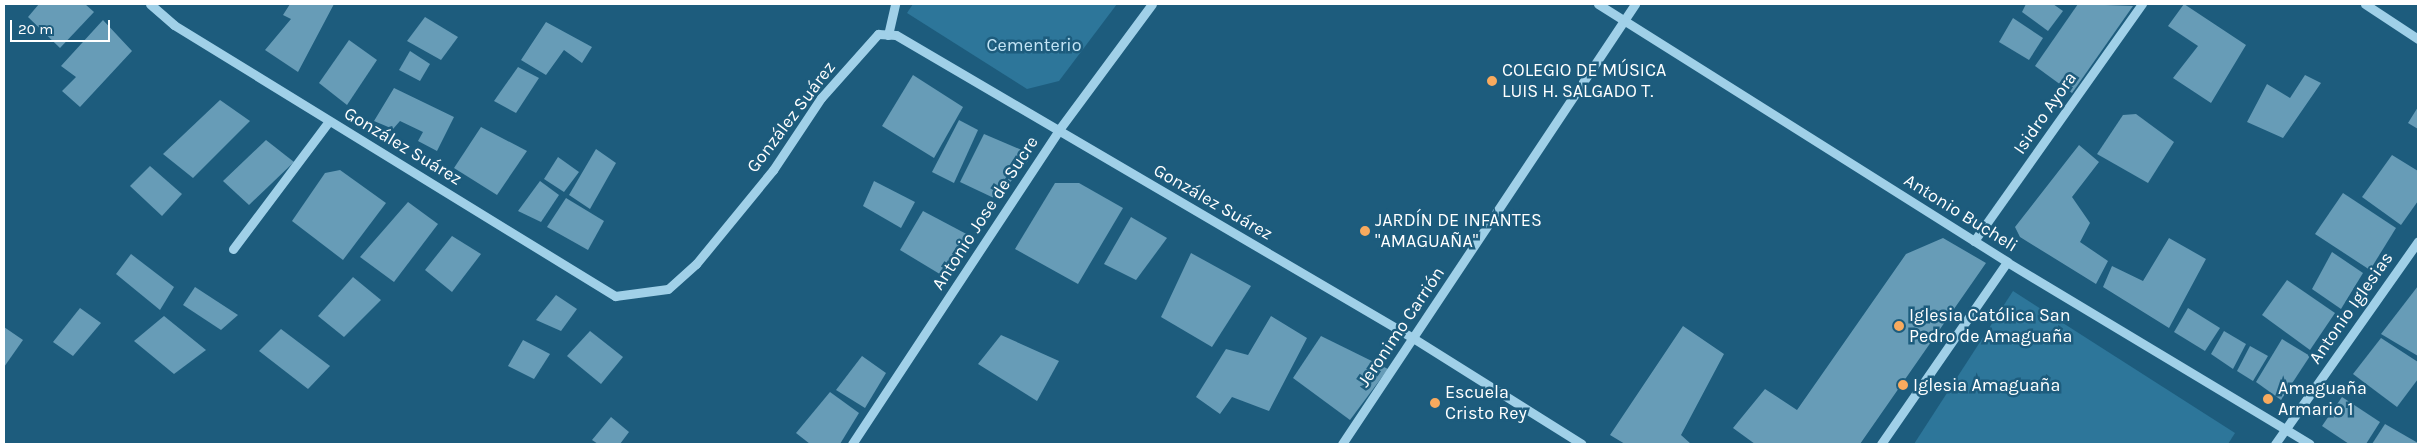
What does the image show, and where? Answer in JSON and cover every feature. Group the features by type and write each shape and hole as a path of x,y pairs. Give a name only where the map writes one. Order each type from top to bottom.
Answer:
{"street":[{"name":"González Suárez","path":"150,4 174,24 615,296 639,295 668,289 696,264 772,170 821,98 878,34 896,34 924,48 1058,131 1413,338 1582,444"},
{"path":"888,34 895,4"},
{"name":"Antonio Jose de Sucre","path":"852,444 1058,131 1152,4"},
{"name":"Antonio Bucheli","path":"1598,4 1974,241 2310,444"},
{"name":"Jeronimo Carrión","path":"1342,444 1635,4"},
{"name":"Isidro Ayora","path":"1974,241 2142,4"},
{"path":"2365,4 2418,39"},
{"path":"233,248 329,121"},
{"name":"Antonio Iglesias","path":"2275,444 2418,240"},
{"path":"1881,444 2008,262"}],"green space":[{"name":"Cementerio","path":"913,4 1117,4 1059,81 1027,89 907,13"},
{"path":"2013,291 2235,433 2228,444 1914,444"}],"building":[{"path":"39,4 85,4 94,12 60,48 28,17"},
{"path":"290,4 334,4 298,72 265,50 291,19 283,15"},
{"path":"2026,4 2053,4 2063,11 2048,31 2022,12"},
{"path":"2078,4 2133,6 2072,93 2035,66"},
{"path":"2184,4 2246,45 2211,103 2173,78 2198,46 2168,26"},
{"path":"425,17 458,37 441,60 407,41"},
{"path":"2013,18 2043,38 2029,60 1999,42"},
{"path":"103,20 132,51 80,107 62,91 76,77 61,66"},
{"path":"546,22 592,47 582,63 564,50 546,75 521,60"},
{"path":"349,40 377,60 347,105 319,83"},
{"path":"410,51 430,64 420,81 399,70"},
{"path":"518,67 539,78 516,113 494,101"},
{"path":"913,75 963,107 934,158 882,126"},
{"path":"2305,75 2321,83 2283,138 2247,122 2267,84 2290,98"},
{"path":"394,88 454,117 437,151 418,141 423,132 400,121 393,129 374,121"},
{"path":"220,100 250,121 193,178 163,154"},
{"path":"2418,107 2418,129 2408,123"},
{"path":"2136,114 2174,142 2148,183 2097,154 2123,115"},
{"path":"959,120 978,130 954,183 932,172"},
{"path":"481,127 527,151 497,195 454,168"},
{"path":"984,134 1024,151 1028,161 996,199 960,182"},
{"path":"266,140 294,162 249,205 223,181"},
{"path":"2079,145 2099,162 2072,197 2090,223 2080,242 2108,261 2096,284 2020,237 2015,227"},
{"path":"596,149 616,163 590,209 569,195"},
{"path":"2392,155 2418,171 2418,201 2401,225 2362,197"},
{"path":"558,157 579,172 564,192 544,179"},
{"path":"150,166 182,194 162,216 130,186"},
{"path":"340,170 386,203 343,260 292,221 325,173"},
{"path":"540,181 559,195 541,222 518,211"},
{"path":"874,181 915,202 901,228 863,206"},
{"path":"1055,183 1079,183 1123,208 1078,284 1015,249"},
{"path":"2343,193 2396,228 2370,270 2315,234"},
{"path":"566,198 604,221 588,250 547,227"},
{"path":"408,202 438,224 394,282 360,257"},
{"path":"923,211 974,238 948,279 900,250"},
{"path":"1131,217 1167,238 1136,280 1104,264"},
{"path":"452,236 481,254 452,292 425,270"},
{"name":"Iglesia Católica San Pedro de Amaguaña","path":"1943,238 1986,263 1860,444 1755,444 1733,428 1765,389 1797,410 1906,254"},
{"path":"2169,238 2206,259 2169,328 2103,287 2112,266 2143,281"},
{"path":"2332,252 2363,273 2341,309 2312,289"},
{"path":"1191,253 1251,286 1212,347 1161,317"},
{"path":"131,254 174,287 160,310 116,274"},
{"path":"353,277 381,300 344,337 318,316"},
{"path":"2287,280 2335,313 2310,350 2262,315"},
{"path":"2418,286 2418,356 2381,334"},
{"path":"195,287 238,315 221,330 183,305"},
{"path":"556,295 577,309 561,331 536,320"},
{"path":"80,308 101,323 73,356 53,342"},
{"path":"2188,308 2220,328 2205,351 2174,332"},
{"path":"164,316 206,350 174,374 134,341"},
{"path":"1271,316 1307,338 1269,411 1232,397 1220,414 1196,397 1226,349 1248,355"},
{"path":"1683,326 1724,354 1681,435 1691,444 1625,444 1610,435"},
{"path":"4,327 23,340 4,367"},
{"path":"281,329 330,366 308,389 259,351"},
{"path":"590,331 623,357 601,384 567,356"},
{"path":"2224,331 2246,344 2233,369 2211,354"},
{"path":"1001,335 1059,361 1037,401 978,364"},
{"path":"1321,336 1388,369 1350,420 1293,378"},
{"path":"2381,338 2418,362 2418,379 2397,407 2353,374"},
{"path":"2282,339 2310,356 2281,400 2256,382"},
{"path":"523,340 550,354 534,379 508,366"},
{"path":"2250,346 2268,356 2253,381 2237,371"},
{"path":"862,356 886,373 865,408 836,390"},
{"path":"830,392 859,413 840,444 810,444 796,433"},
{"path":"2342,397 2380,422 2366,444 2349,444 2322,426"},
{"path":"611,417 629,432 620,444 598,444 592,440"},
{"path":"2385,424 2418,443 2418,444 2372,444"}],"place":[{"name":"COLEGIO DE MÚSICA LUIS H. SALGADO T.","path":"1492,81"},
{"name":"JARDÍN DE INFANTES \"AMAGUAÑA\"","path":"1365,231"},
{"name":"Iglesia Católica San Pedro de Amaguaña","path":"1899,326"},
{"name":"Iglesia Amaguaña","path":"1903,385"},
{"name":"Amaguaña Armario 1","path":"2268,399"},
{"name":"Escuela Cristo Rey","path":"1435,403"}]}
